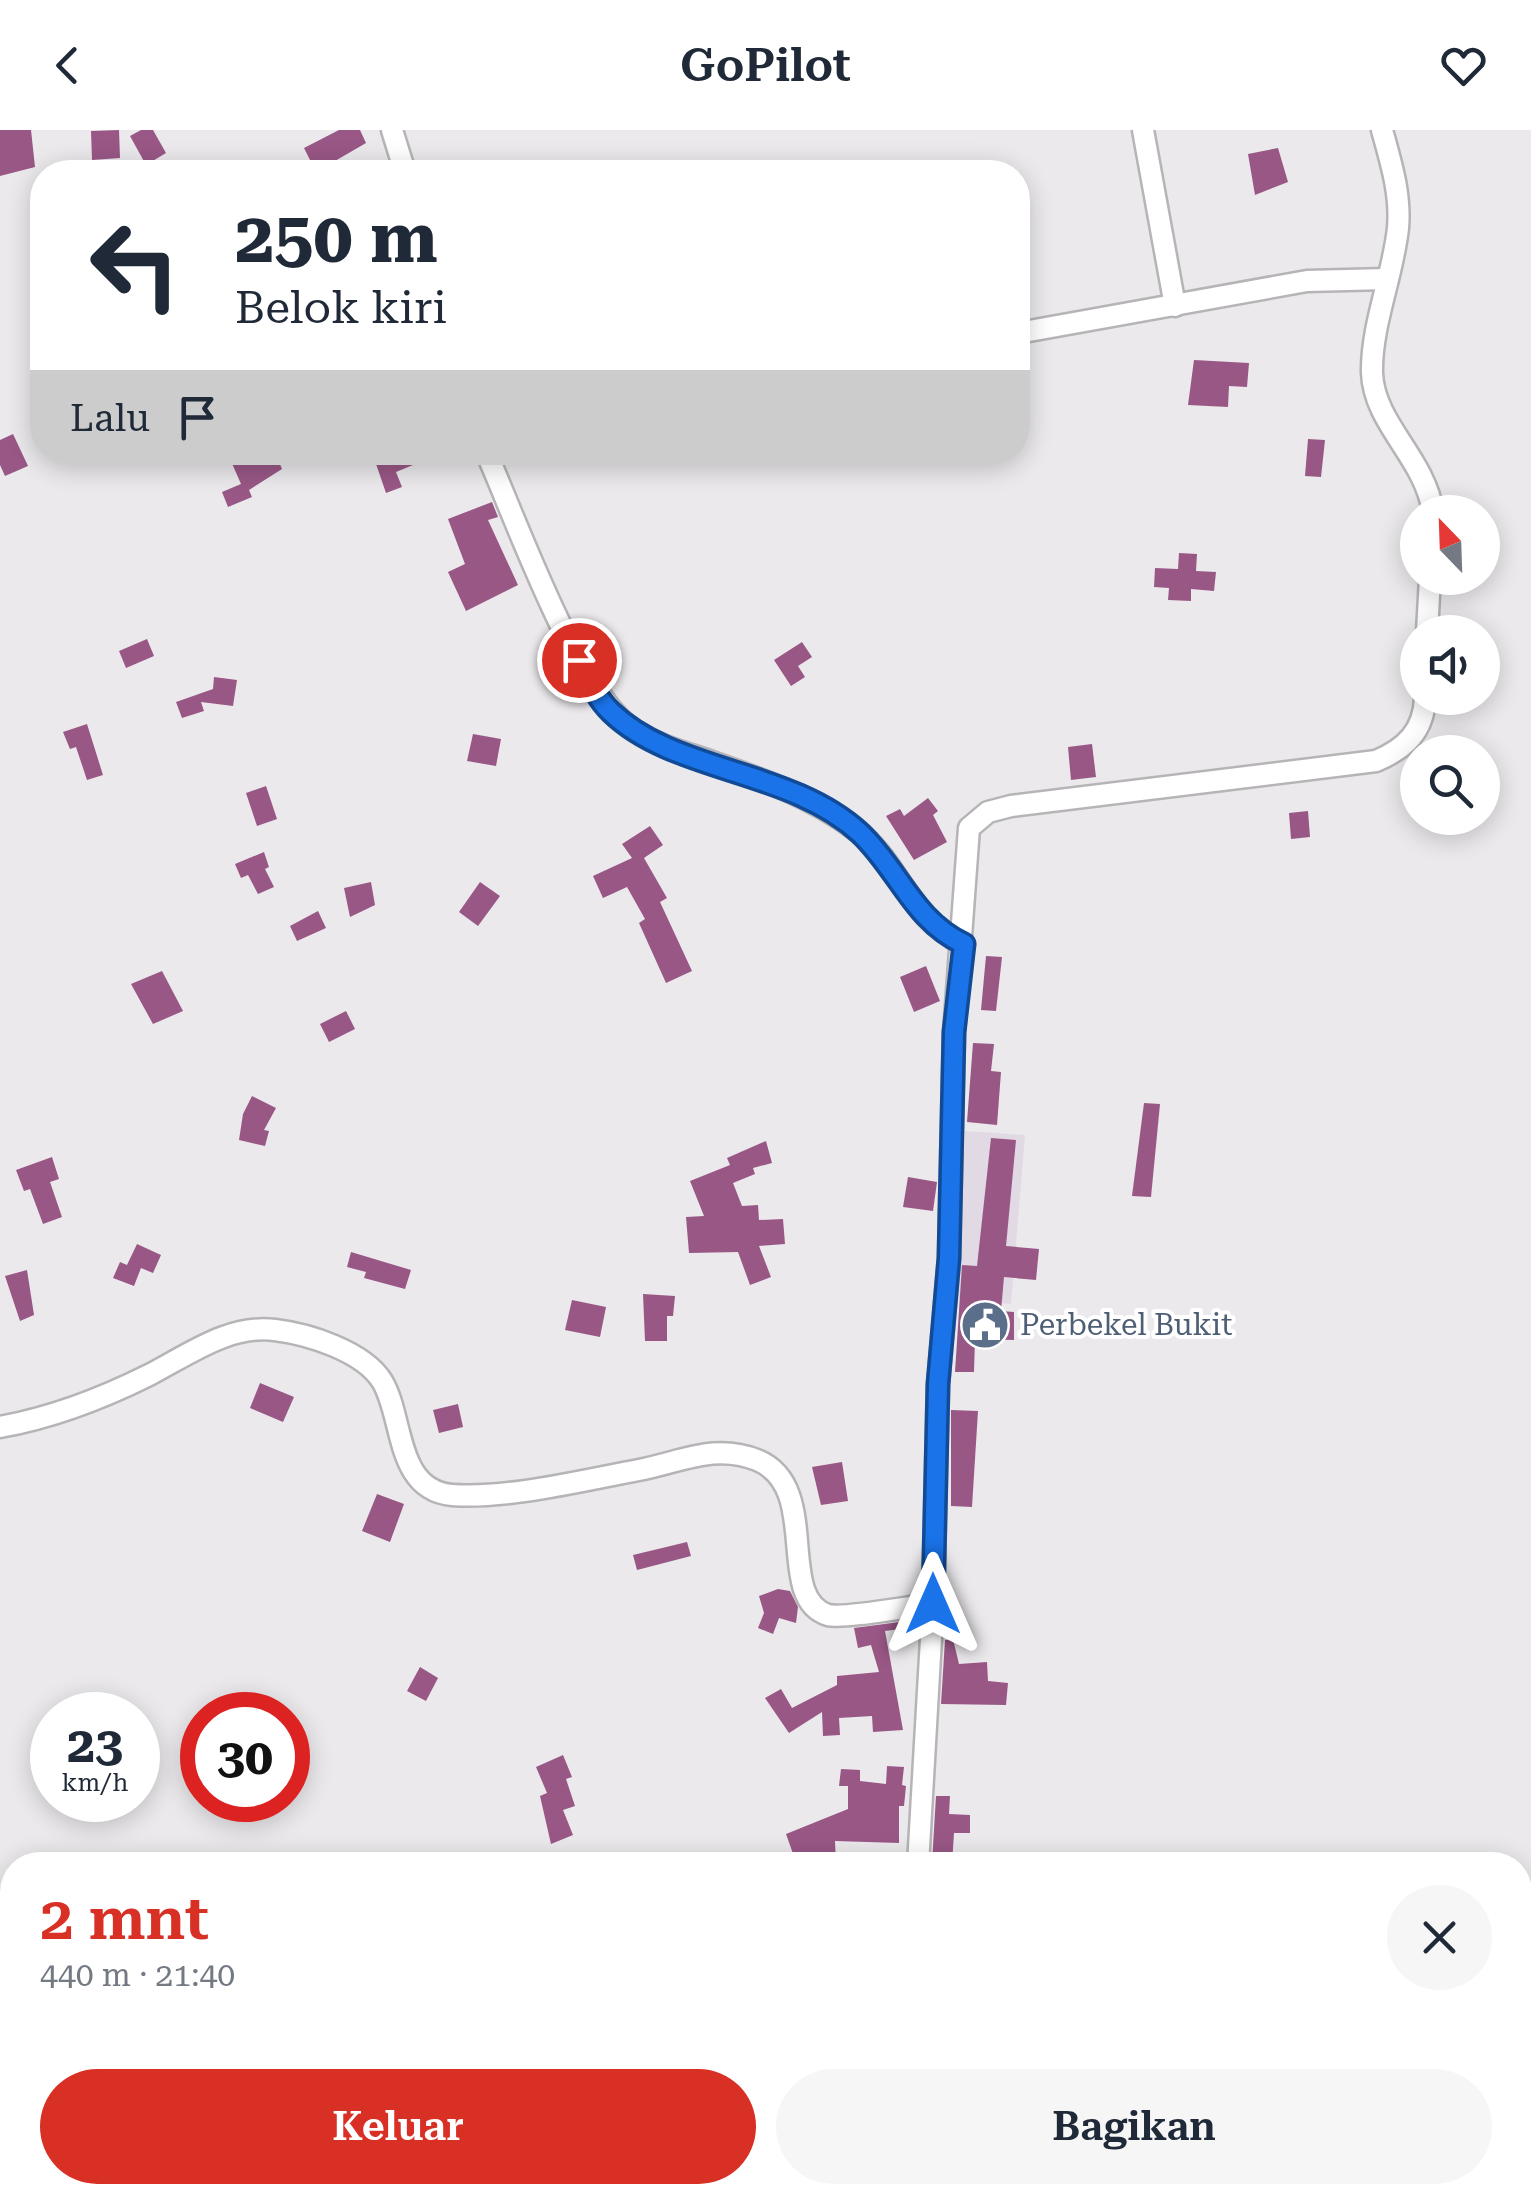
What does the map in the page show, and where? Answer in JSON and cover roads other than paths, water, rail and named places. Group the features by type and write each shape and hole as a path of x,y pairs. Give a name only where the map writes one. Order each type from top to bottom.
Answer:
{"street":[{"path":"392,130 401,160"},
{"path":"1144,130 1175,306"},
{"path":"1382,130 1398,185 1398,228 1372,372 1377,399 1424,476 1428,495"},
{"path":"1030,331 1307,280 1387,279"},
{"path":"492,465 566,636 609,711 662,744 799,794 859,833 921,915 964,944"},
{"path":"919,1852 933,1604 938,1384 949,1258 954,1032 964,944 969,828 988,812 1376,762 1401,750 1413,738 1420,715"},
{"path":"0,1427 96,1397 233,1334 275,1330 313,1339 371,1368 387,1392 414,1474 448,1495 590,1478 716,1451 738,1453 763,1462 793,1500 802,1586 821,1611 839,1616 933,1604"}],"place":[{"name":"Perbekel Bukit","path":"985,1325"}]}
